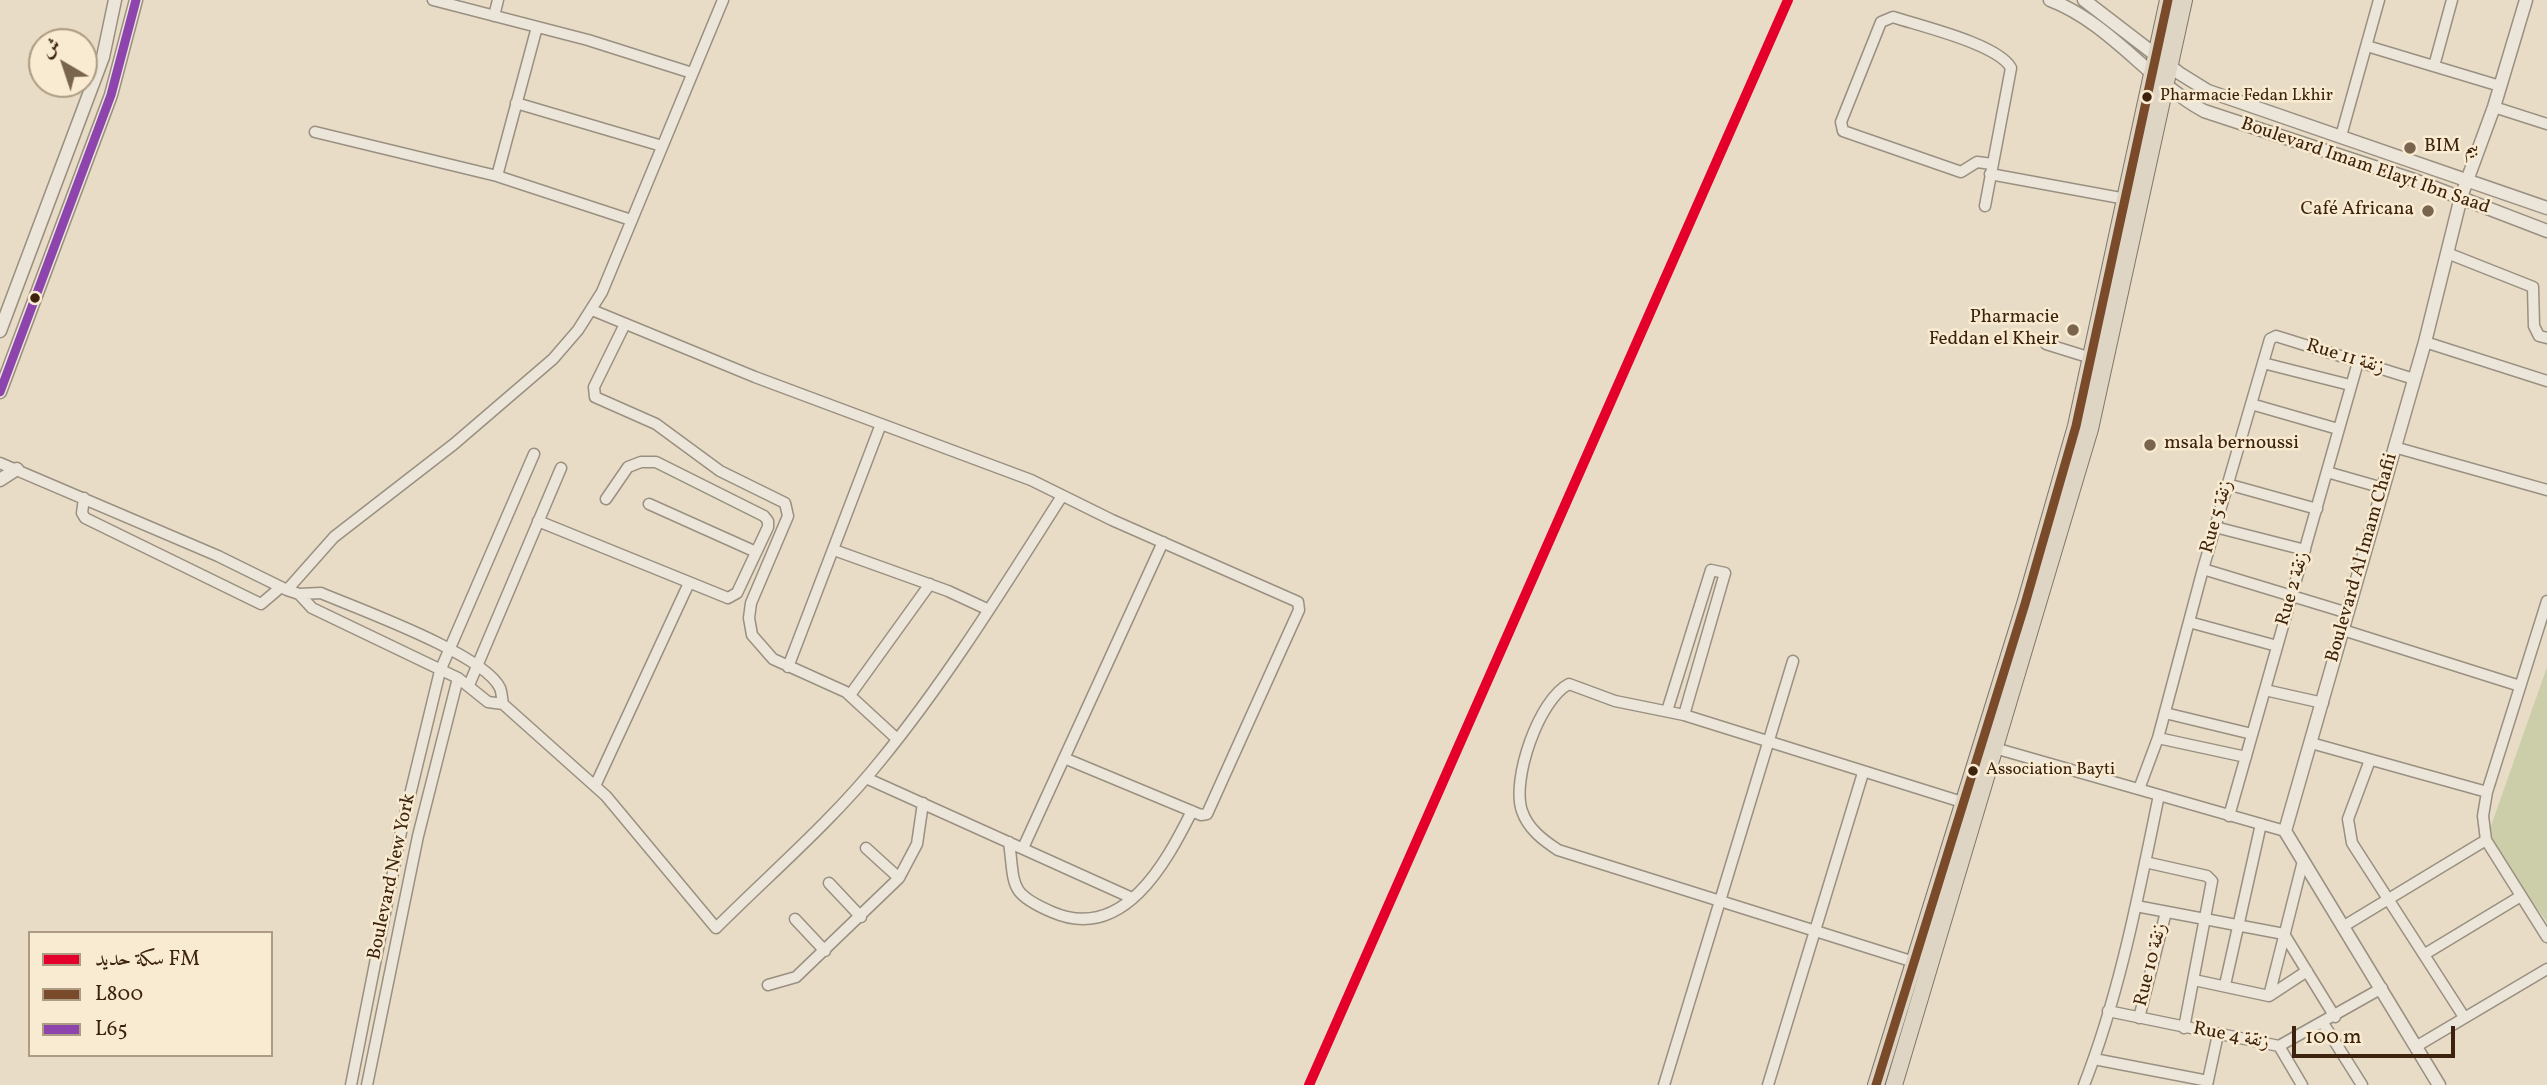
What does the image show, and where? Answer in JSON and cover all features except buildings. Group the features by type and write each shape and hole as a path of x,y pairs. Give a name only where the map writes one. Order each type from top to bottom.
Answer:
{"main road":[{"path":"1894,1085 2073,438 2168,0"},
{"path":"1876,1085 1962,802 1989,746 2090,429 2184,0"}],"street":[{"path":"0,331 103,57 115,0"},
{"path":"0,391 111,95 136,0"},
{"path":"433,0 537,27 692,73"},
{"path":"494,16 498,0"},
{"path":"84,498 82,513 85,518 261,604 284,588 334,537 454,444 553,359 592,310 723,0"},
{"name":"Boulevard Imam Elayt Ibn Saad","path":"2050,0 2095,24 2178,96 2218,116 2461,197 2547,231"},
{"name":"Boulevard Imam Elayt Ibn Saad","path":"2084,0 2170,66 2224,98 2547,208"},
{"path":"2341,136 2379,0"},
{"path":"2434,66 2452,0"},
{"name":"Boulevard Al Imam Chafii","path":"2285,831 2425,342 2461,197 2494,107 2526,0"},
{"path":"1984,206 1991,169 2011,68 2007,61 1967,42 1893,17 1881,22 1841,121 1843,131 1961,172 1977,162 1991,169 2126,199"},
{"path":"497,176 537,27"},
{"path":"2367,46 2500,86"},
{"path":"516,103 662,146"},
{"path":"2494,107 2547,124"},
{"path":"315,132 497,176 631,220"},
{"path":"2447,253 2533,287 2534,327 2539,336 2547,338"},
{"path":"592,310 1031,480 1296,600 1299,608 1212,810 1204,815 1192,811 1064,758"},
{"path":"625,324 594,387 596,397 656,424 720,471 788,506 788,516 751,603 749,618 752,635 761,648 788,667 849,695 897,739"},
{"name":"Rue 11 زنقة","path":"2276,336 2414,379"},
{"name":"Rue 5 زنقة","path":"2139,789 2158,738 2203,569 2270,339 2276,336"},
{"path":"2425,342 2547,380"},
{"path":"2046,344 2091,358"},
{"name":"Rue 2 زنقة","path":"2229,816 2358,362"},
{"path":"2263,363 2350,385"},
{"path":"2251,404 2338,429"},
{"path":"788,667 881,424"},
{"path":"2394,447 2547,490"},
{"name":"Boulevard New York","path":"351,1085 401,832 440,671 447,648 534,454"},
{"path":"538,521 732,598 737,593 768,527 764,516 656,463 641,462 628,467 606,499"},
{"path":"0,463 284,588 299,594 321,593 447,648 476,665 500,688 503,704"},
{"path":"469,685 561,468"},
{"path":"0,480 17,470"},
{"path":"2327,472 2382,488"},
{"path":"2227,484 2317,509"},
{"path":"299,594 312,608 457,678 488,702 503,704 595,786 716,928 866,778 989,610 1062,496"},
{"path":"649,504 756,552"},
{"path":"2215,527 2305,550"},
{"path":"1023,848 1163,542"},
{"path":"834,550 930,584 989,610"},
{"path":"2203,569 2348,613"},
{"path":"1667,711 1711,570 1725,573 1684,715"},
{"path":"595,786 689,583"},
{"path":"849,695 930,584"},
{"path":"2547,601 2487,792 2483,816 2486,840 2547,937"},
{"path":"2189,622 2277,646"},
{"path":"2343,629 2520,686"},
{"path":"1692,631 1707,635"},
{"path":"1664,1085 1793,661"},
{"name":"Boulevard New York","path":"367,1085 418,836 457,678"},
{"path":"1914,962 1558,850 1530,827 1522,812 1518,795 1520,779 1542,714 1559,689 1569,684 1615,701 1684,715 1863,774 1962,802"},
{"path":"2265,690 2323,702"},
{"path":"2165,713 2252,734"},
{"path":"2158,738 2246,757"},
{"path":"2311,743 2487,792"},
{"path":"1989,746 2285,831 2439,1085"},
{"path":"2370,760 2348,818 2348,832 2352,843 2464,1017"},
{"path":"1768,1085 1863,774"},
{"path":"866,778 1132,898"},
{"path":"2084,1085 2108,1011 2136,906 2159,795"},
{"path":"768,985 796,977 900,878 917,844 923,803"},
{"path":"1009,842 1016,888 1026,901 1068,919 1082,920 1123,905 1159,872 1192,811"},
{"path":"2225,985 2261,824"},
{"path":"401,832 418,836"},
{"path":"2344,926 2486,840"},
{"path":"866,848 900,878"},
{"path":"2269,996 2303,861"},
{"path":"2145,862 2207,876 2213,881 2184,1028"},
{"path":"829,883 861,917"},
{"path":"2425,954 2521,896"},
{"path":"2136,906 2284,934 2335,1017"},
{"name":"Rue 10 زنقة","path":"2139,1018 2166,912"},
{"path":"795,919 825,951"},
{"path":"380,937 395,941"},
{"path":"2417,1046 2547,969"},
{"path":"2194,980 2269,996 2307,971"},
{"name":"Rue 4 زنقة","path":"2108,1011 2279,1046 2335,1017 2382,988"},
{"path":"2323,1023 2362,1085"},
{"path":"2094,1059 2207,1083 2218,1034"},
{"path":"2279,1046 2302,1085"},
{"path":"2152,1085 2155,1073"}],"green space":[{"path":"2547,667 2547,922 2486,840"}],"rail line":[{"name":"FM","path":"1309,1085 1788,0"}],"transit line":[{"name":"L65","path":"0,392 111,95 136,0"},
{"name":"L800","path":"1876,1085 2025,604 2076,426 2168,0"}],"place":[{"name":"Pharmacie Fedan Lkhir","path":"2147,97"},
{"name":"BIM بيم","path":"2410,148"},
{"name":"Café Africana","path":"2428,211"},
{"name":"Pharmacie Feddan el Kheir","path":"2073,330"},
{"name":"msala bernoussi","path":"2150,445"},
{"name":"Association Bayti","path":"1973,771"}]}
